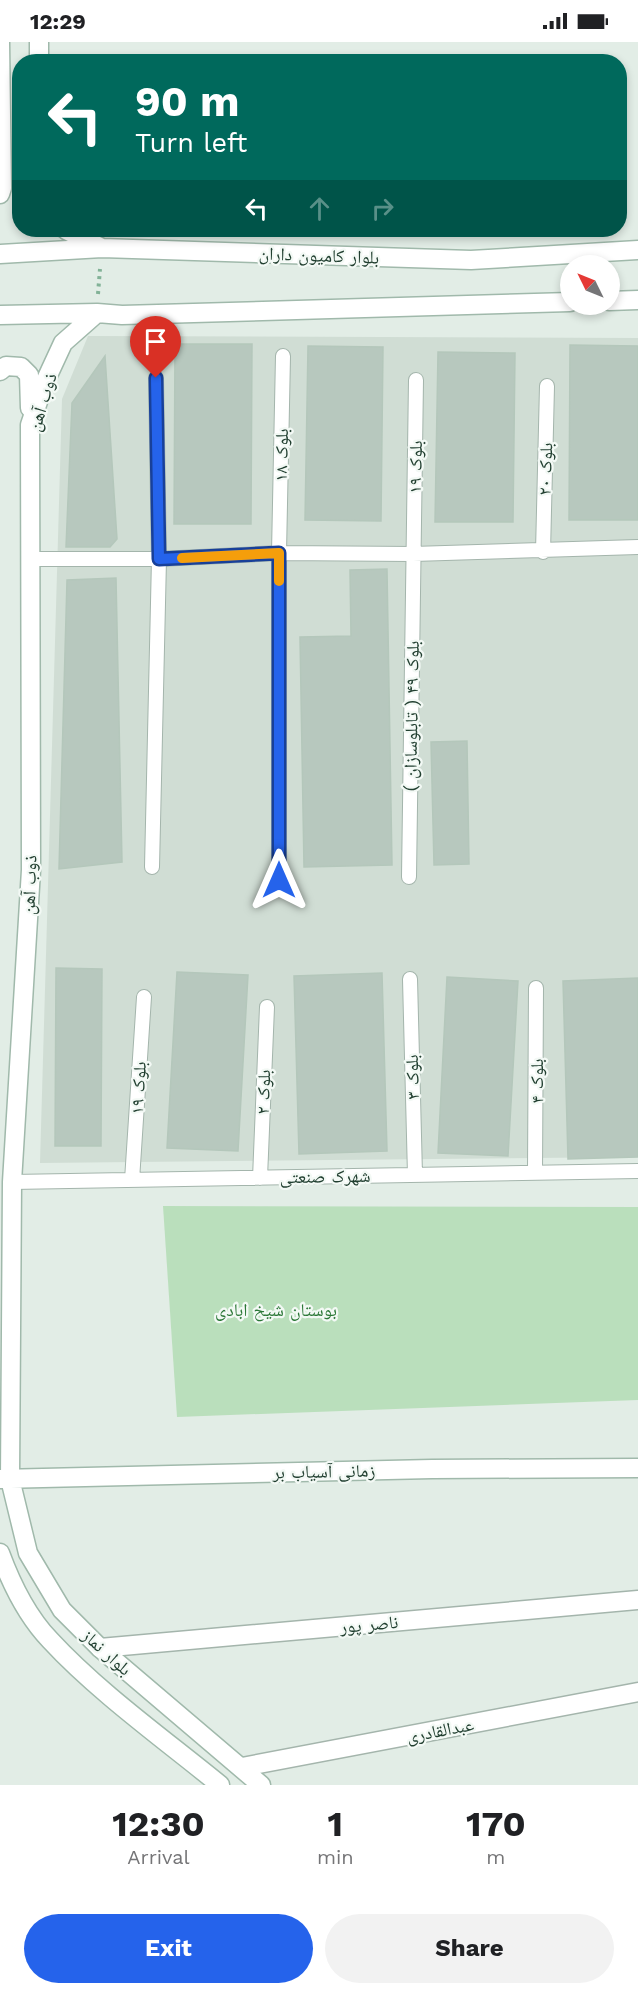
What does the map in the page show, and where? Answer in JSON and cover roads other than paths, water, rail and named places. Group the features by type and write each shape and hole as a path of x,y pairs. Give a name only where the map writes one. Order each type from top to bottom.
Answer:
{"main road":[{"path":"0,42 1,191"},
{"path":"80,237 102,248"},
{"name":"بلوار کامیون داران","path":"0,254 102,248 471,260 638,250"},
{"path":"620,301 638,300"},
{"path":"0,315 97,313 122,315 560,302"},
{"name":"ذوب آهن","path":"5,1479 12,1182 31,870 30,425 44,384 63,343 97,313"},
{"path":"0,371 6,366 21,367 29,375 30,425"},
{"name":"زمانی آسیاب بر","path":"5,1479 432,1468 638,1468"},
{"name":"بلوار نماز","path":"5,1479 28,1553 62,1610 100,1648 261,1785"},
{"name":"بلوار نماز","path":"0,1553 22,1601 49,1639 98,1684 220,1785"},
{"name":"ناصر پور","path":"100,1648 638,1600"},
{"name":"عبدالقادری","path":"242,1767 638,1692"}],"lane":[{"name":"بلوک ۱۸","path":"279,880 279,553 283,356"},
{"path":"153,867 159,559 156,378"},
{"name":"بلوک ۱۹","path":"413,554 416,380"},
{"name":"بلوک ۲۰","path":"543,552 547,386"},
{"path":"31,559 159,559 279,553 543,552 638,547"},
{"name":"بلوک ۴۹ ( تابلوسازان )","path":"409,877 413,554"},
{"name":"بلوک ۳","path":"410,979 415,1175"},
{"name":"بلوک ۴","path":"535,1173 536,988"},
{"name":"بلوک ۱۹","path":"132,1180 144,997"},
{"name":"بلوک ۲","path":"260,1178 267,1007"},
{"name":"شهرک صنعتی","path":"12,1182 638,1172"}],"park label":[{"name":"بوستان شیخ ابادی","path":"276,1309"}]}
